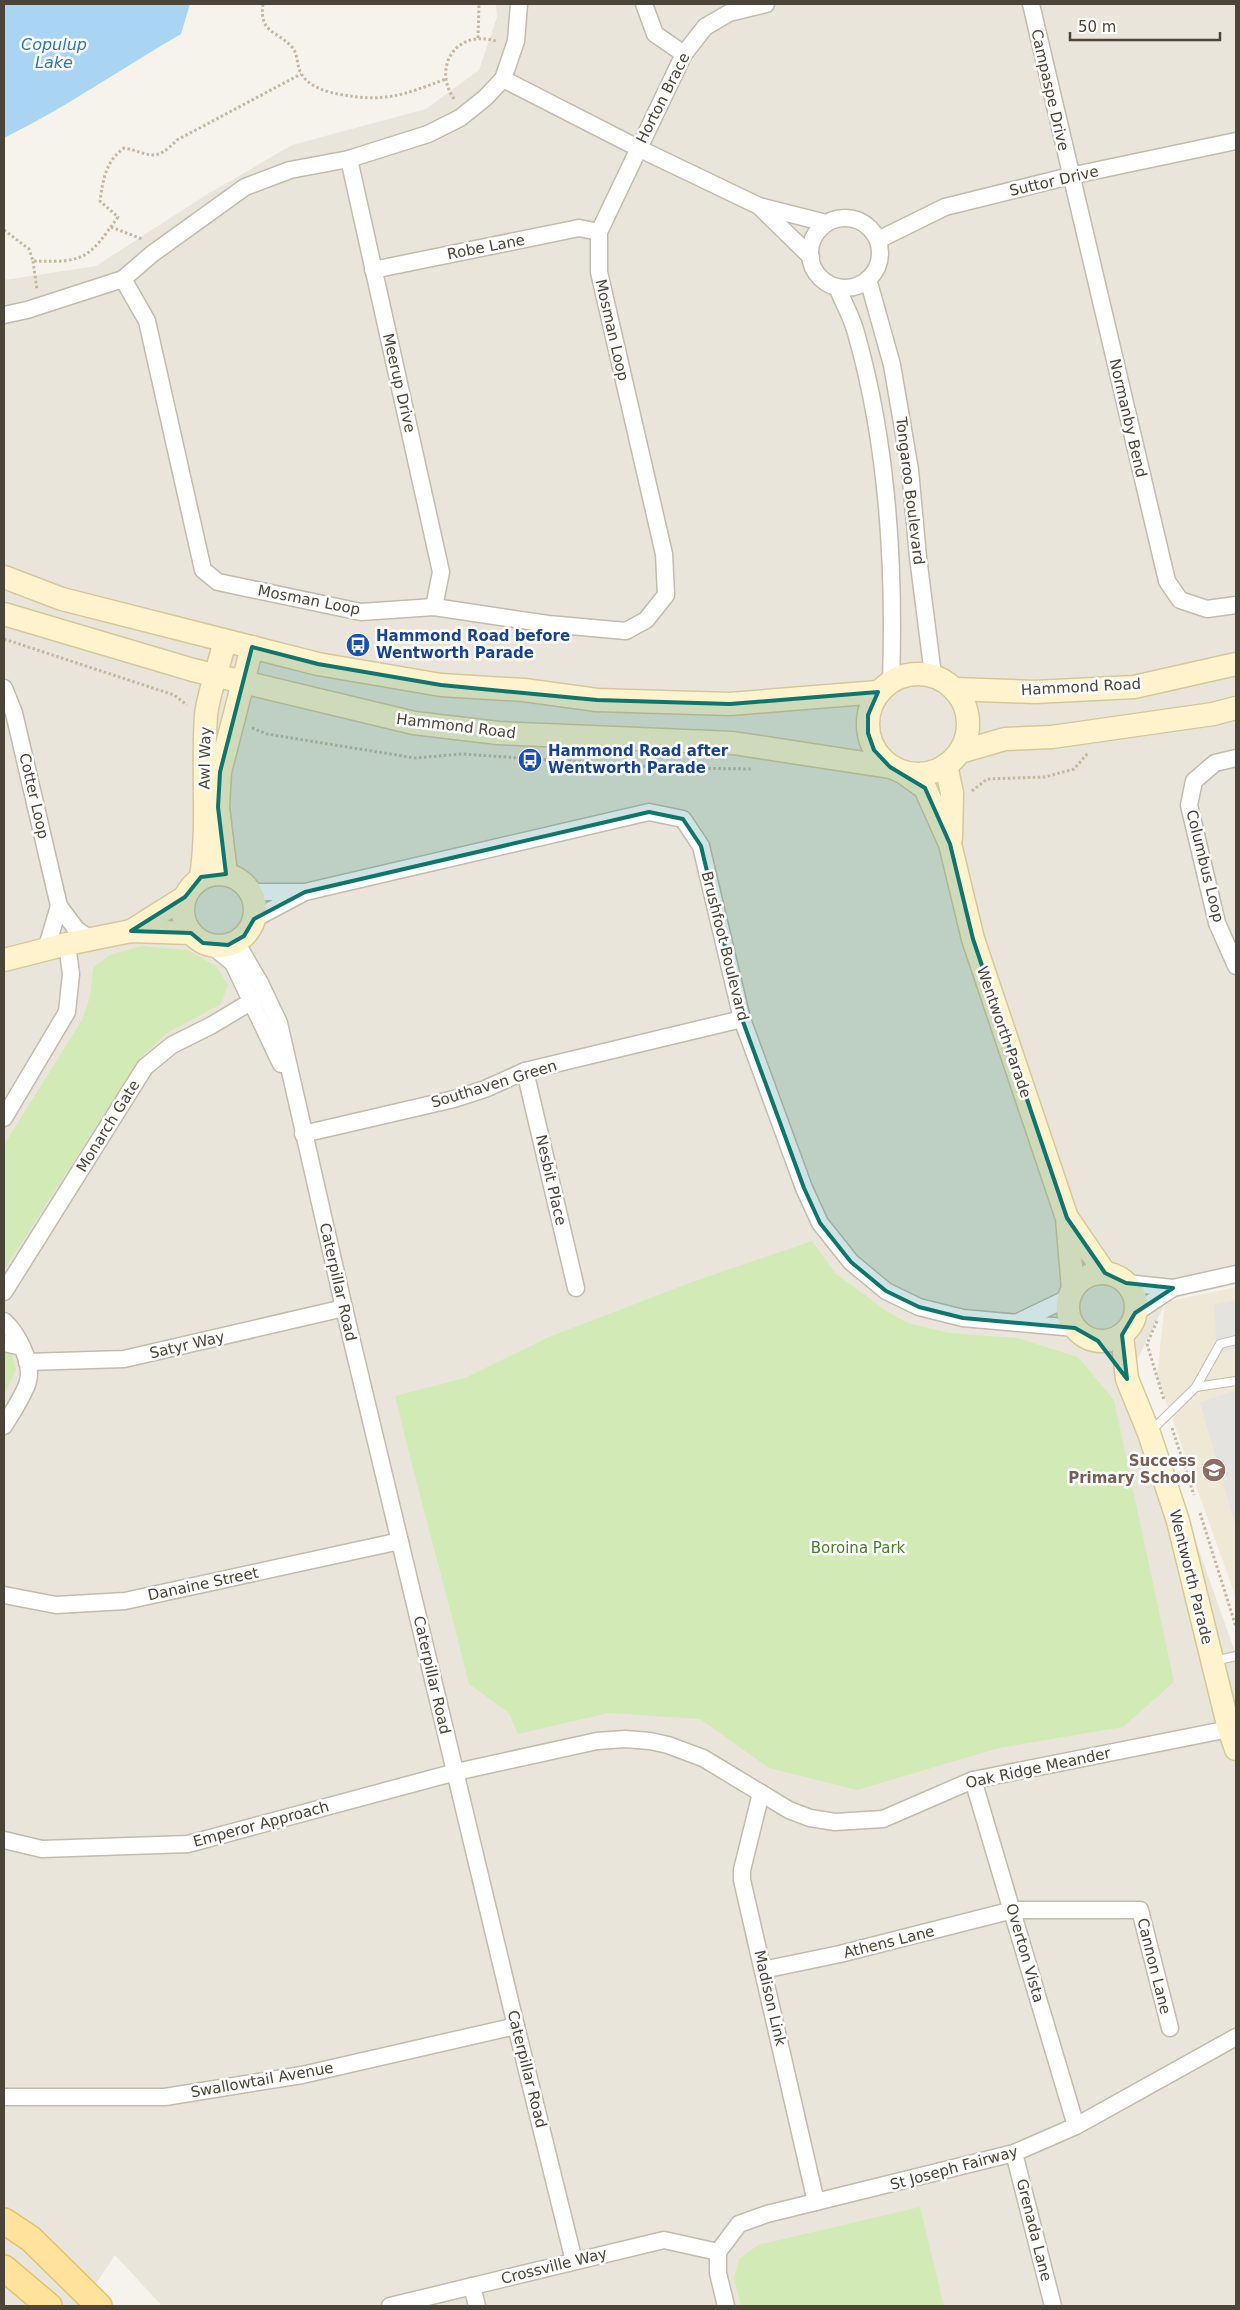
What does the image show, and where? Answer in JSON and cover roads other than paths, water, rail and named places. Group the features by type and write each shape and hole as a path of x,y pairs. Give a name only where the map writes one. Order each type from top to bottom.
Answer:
{"main road":[{"path":"4,577 62,599 318,664 441,684 524,690 597,700 730,704 884,686 907,674 933,675 954,689 968,713 968,733 953,759"},
{"name":"Hammond Road","path":"4,614 217,675 414,723 498,733 733,743 897,770 929,772 953,759 1005,739 1052,737 1213,714 1236,708"},
{"name":"Awl Way","path":"201,877 206,844 204,779 206,713 225,640"},
{"name":"Awl Way","path":"226,874 218,808 220,772 252,647"},
{"name":"Hammond Road","path":"954,689 1035,692 1134,686 1236,664"},
{"path":"884,686 868,715 868,733 874,750 897,770"},
{"name":"Wentworth Parade","path":"950,844 953,759"},
{"name":"Wentworth Parade","path":"897,770 925,788 950,844 973,939 1067,1218 1071,1294"},
{"path":"213,874 226,874 236,877 251,892 256,910 254,919 244,936 236,942 228,945 211,945 204,943 190,933 183,916 185,897 189,889 201,877 213,874"},
{"path":"131,931 185,897"},
{"path":"4,960 40,950 131,931 190,933"},
{"name":"Wentworth Parade","path":"1067,1218 1105,1273"},
{"path":"1105,1273 1116,1276 1126,1283 1132,1292 1135,1314 1133,1322 1122,1335 1115,1339 1098,1341 1081,1335 1075,1328 1070,1319 1071,1294 1087,1276 1105,1273"},
{"name":"Wentworth Parade","path":"1122,1335 1127,1380"},
{"name":"Wentworth Parade","path":"1098,1341 1127,1380 1149,1433 1178,1521 1233,1739"},
{"path":"4,2221 31,2239 99,2306"},
{"path":"4,2268 49,2306"}],"street":[{"path":"4,315 27,310 123,279 152,254 244,187 290,170 349,159 428,134 460,118 485,98 503,79 516,42 519,4"},
{"path":"644,4 655,34 684,54"},
{"name":"Horton Brace","path":"598,232 684,54 705,27 729,13 766,4"},
{"name":"Campaspe Drive","path":"1031,4 1070,176"},
{"path":"503,79 638,148 759,206 826,223 846,218 856,219 873,231 878,240 880,250 879,262 868,280 848,288 837,287 819,276 810,257 759,206"},
{"name":"Suttor Drive","path":"878,240 945,208 1070,176 1236,141"},
{"name":"Meerup Drive","path":"349,159 441,572 434,607"},
{"name":"Normanby Bend","path":"1070,176 1167,581 1180,600 1207,609 1236,605"},
{"path":"810,257 814,238 826,223"},
{"name":"Robe Lane","path":"373,270 579,228 598,232"},
{"name":"Mosman Loop","path":"123,279 146,321 203,570 218,582 361,612 434,607 548,624 626,631 646,620 666,595 664,554 599,272 598,232"},
{"name":"Tongaroo Boulevard","path":"868,280 892,365 910,470 918,557 933,675"},
{"name":"Tongaroo Boulevard","path":"837,287 856,331 875,410 887,508 894,604 884,686"},
{"name":"Cotter Loop","path":"4,688 14,713 59,906 76,929 90,939"},
{"name":"Columbus Loop","path":"1236,758 1215,763 1194,781 1189,805 1218,923 1236,966"},
{"name":"Brushfoot Boulevard","path":"251,892 305,892 649,812 683,819 701,846 742,1019 808,1197 820,1223 851,1262 886,1292 920,1307 963,1318 1075,1328"},
{"name":"Brushfoot Boulevard","path":"254,919 305,892"},
{"name":"Cotter Loop","path":"40,950 48,943 59,906"},
{"name":"Caterpillar Road","path":"236,942 260,984 279,1023 344,1308 574,2261"},
{"path":"4,1118 67,1012 71,974 67,944"},
{"name":"Caterpillar Road","path":"211,945 233,963 293,1089"},
{"name":"Monarch Gate","path":"4,1292 144,1067 172,1045 212,1025 252,1001"},
{"name":"Southaven Green","path":"303,1134 454,1099 485,1089 525,1071 742,1019"},
{"name":"Nesbit Place","path":"525,1071 576,1288"},
{"path":"1126,1283 1173,1288 1236,1274"},
{"path":"1135,1314 1173,1288"},
{"path":"1016,1323 1071,1294"},
{"name":"Satyr Way","path":"4,1344 24,1355 124,1359 344,1308"},
{"path":"4,1321 11,1328 24,1355 28,1381 4,1426"},
{"name":"Danaine Street","path":"4,1595 56,1605 125,1601 400,1541"},
{"name":"Oak Ridge Meander","path":"456,1772 597,1741 650,1741 703,1758 789,1810 810,1818 835,1822 883,1820 973,1780 1233,1739"},
{"name":"Emperor Approach","path":"4,1840 42,1849 188,1844 456,1772"},
{"name":"Overton Vista","path":"973,1780 1076,2126"},
{"name":"Madison Link","path":"761,1793 742,1870 816,2202"},
{"name":"Athens Lane","path":"763,1970 840,1954 1013,1910"},
{"name":"Cannon Lane","path":"1013,1910 1140,1910 1170,2028"},
{"name":"Swallowtail Avenue","path":"4,2097 165,2097 302,2075 516,2026"},
{"name":"St Joseph Fairway","path":"718,2252 739,2224 767,2214 1014,2153 1076,2126 1236,2038"},
{"name":"Grenada Lane","path":"1014,2153 1053,2306"},
{"name":"Crossville Way","path":"390,2306 664,2240 718,2252"},
{"path":"718,2252 718,2273 726,2306"},
{"path":"472,2286 477,2306"}],"lane":[{"path":"1149,1433 1196,1387 1220,1344 1236,1340"},
{"path":"1196,1387 1236,1381"},
{"path":"1212,1661 1236,1656"}],"water":[{"name":"Copulup Lake","path":"4,4 190,4 181,34 71,101 4,138"}],"place":[{"name":"Hammond Road before Wentworth Parade","path":"358,645"},
{"name":"Hammond Road after Wentworth Parade","path":"530,760"},
{"name":"Success Primary School","path":"1214,1470"}],"park label":[{"name":"Boroina Park","path":"858,1548"}]}
